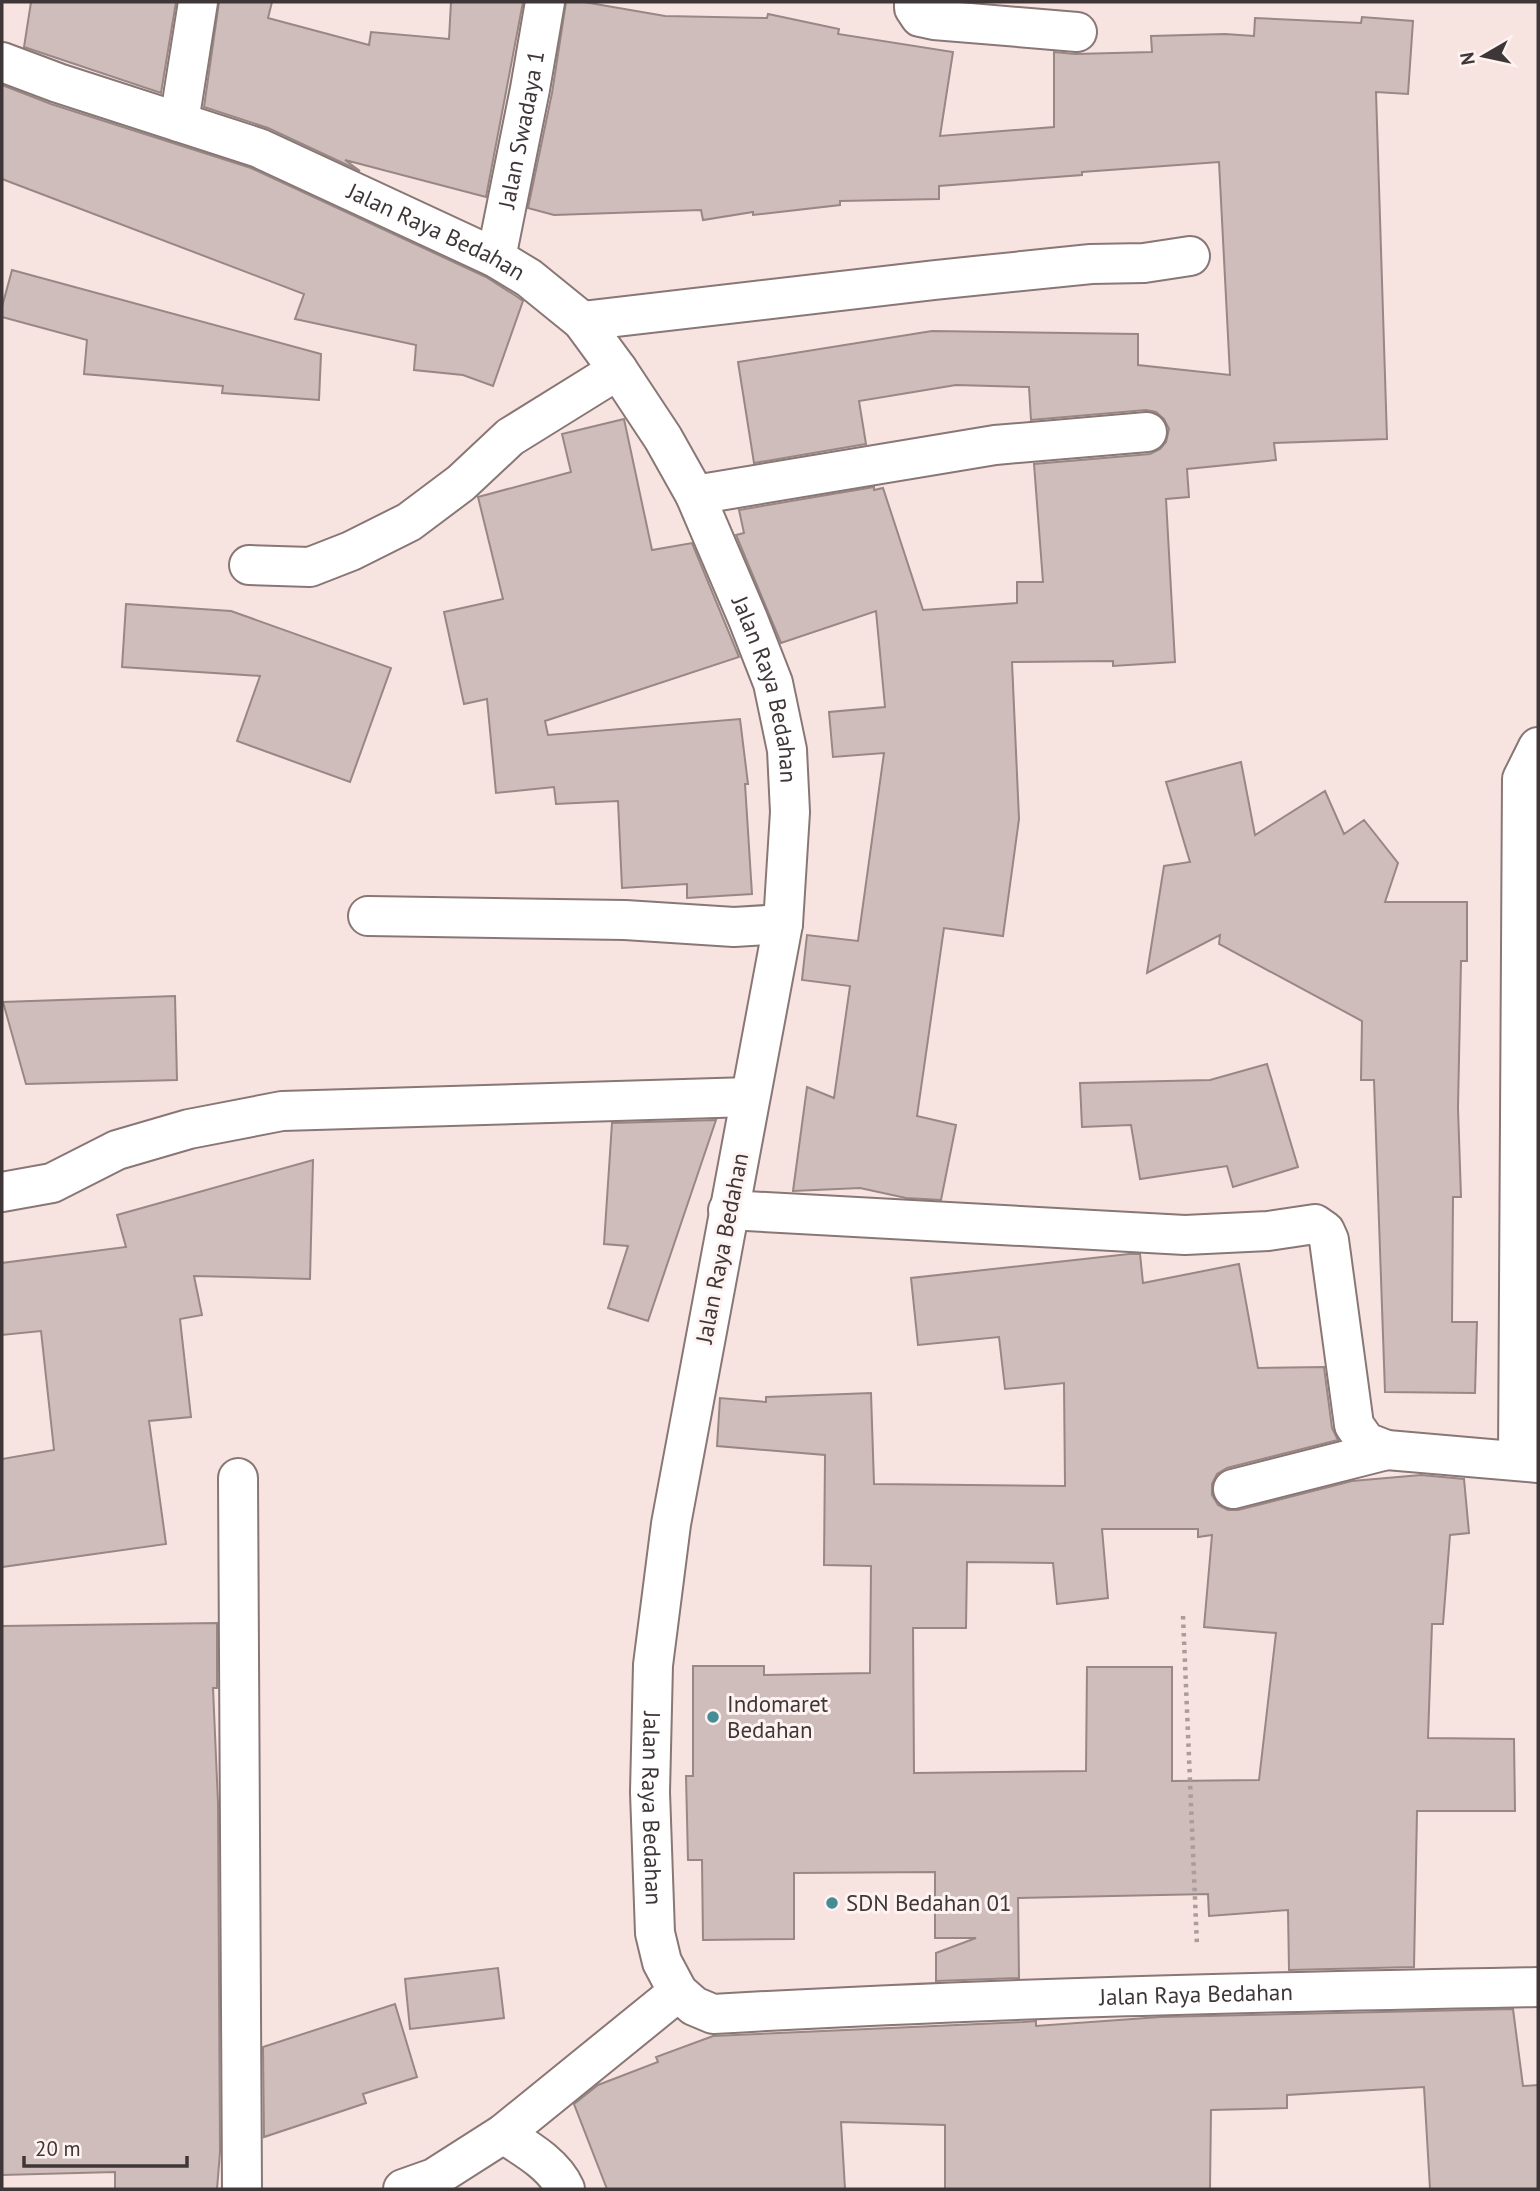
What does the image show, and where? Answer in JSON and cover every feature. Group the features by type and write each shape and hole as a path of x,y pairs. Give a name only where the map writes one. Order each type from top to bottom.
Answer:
{"street":[{"path":"178,122 198,2"},
{"name":"Jalan Swadaya 1","path":"496,258 545,2"},
{"path":"914,2 914,8 920,17 934,20 1077,32"},
{"name":"Jalan Raya Bedahan","path":"2,62 58,83 259,148 496,258 529,278 582,321 663,438 695,495 773,683 787,750 790,811 783,924 671,1524 653,1665 650,1792 655,1933 662,1962 678,1992 694,2006 713,2014 885,2004 1199,1993 1538,1987"},
{"path":"582,321 935,279 1091,264 1144,263 1190,256"},
{"path":"249,565 310,567 351,551 410,522 461,483 510,437 618,370"},
{"path":"695,495 995,445 1147,432"},
{"path":"728,1210 1185,1235 1268,1231 1315,1224 1325,1231 1329,1240 1354,1424 1366,1442 1387,1450 1528,1461 1522,779 1538,747"},
{"path":"368,916 625,920 734,927 783,924"},
{"path":"2,1192 51,1183 117,1150 189,1129 282,1111 750,1097"},
{"path":"1233,1489 1387,1450"},
{"path":"238,1478 242,2189"},
{"path":"403,2189 434,2178 503,2134 678,1992"},
{"path":"503,2134 536,2156 565,2189"}],"path":[{"path":"1183,1616 1199,1993"}],"building":[{"path":"31,2 176,2 161,93 24,47"},
{"path":"219,2 272,2 268,18 369,45 371,32 449,39 451,2 523,2 486,197 345,160 360,171 268,128 204,107"},
{"path":"566,2 584,2 665,16 767,18 768,14 839,29 838,34 953,52 940,136 1054,127 1054,52 1152,52 1151,36 1254,36 1255,18 1361,23 1362,17 1413,21 1408,94 1376,92 1387,439 1274,443 1276,460 1187,469 1189,497 1166,499 1175,662 1113,666 1113,661 1012,662 1019,819 1003,936 944,928 917,1116 956,1125 941,1200 906,1198 860,1188 793,1191 807,1087 834,1098 850,986 802,980 807,935 858,941 884,753 833,757 829,712 885,707 876,611 781,643 736,535 744,533 739,510 874,487 874,490 883,488 923,610 1017,603 1017,582 1043,582 1034,464 1150,454 1166,442 1169,429 1164,419 1156,412 1146,410 1031,420 1029,387 956,385 859,401 866,444 754,463 738,362 932,331 1138,334 1138,365 1230,375 1219,162 939,186 939,199 840,201 840,205 753,215 753,212 703,220 701,210 554,215 528,208 552,93"},
{"path":"2,85 51,104 251,168 486,277 523,301 493,386 463,375 414,370 416,345 295,319 304,294 2,179"},
{"path":"12,270 321,354 319,400 222,393 223,386 84,374 87,340 2,317"},
{"path":"624,419 652,550 692,543 739,657 545,721 548,735 740,719 748,784 745,784 752,894 687,898 687,884 622,888 618,801 556,804 554,787 496,793 487,699 464,704 444,612 503,599 478,497 571,472 562,434"},
{"path":"126,604 231,611 391,668 350,782 237,741 260,676 122,667"},
{"path":"1241,762 1255,835 1325,791 1344,834 1364,820 1398,863 1385,902 1467,902 1467,961 1461,961 1458,1108 1461,1197 1453,1197 1452,1322 1477,1322 1475,1393 1385,1392 1374,1080 1361,1080 1362,1021 1219,944 1220,935 1147,973 1164,866 1190,862 1166,782"},
{"path":"175,996 177,1080 26,1084 3,1002"},
{"path":"1267,1064 1298,1167 1233,1187 1227,1166 1140,1179 1131,1125 1082,1127 1080,1083 1210,1080"},
{"path":"716,1120 648,1321 608,1308 628,1246 604,1244 612,1123"},
{"path":"313,1160 310,1279 194,1276 202,1315 180,1319 191,1417 149,1421 166,1544 2,1567 2,1459 54,1450 41,1331 2,1335 2,1263 126,1247 117,1215"},
{"path":"1140,1254 1143,1283 1239,1264 1258,1368 1324,1367 1332,1428 1338,1440 1227,1468 1217,1474 1212,1484 1212,1495 1218,1505 1228,1510 1238,1510 1352,1481 1421,1475 1464,1479 1469,1533 1450,1535 1443,1624 1432,1624 1428,1738 1514,1739 1515,1811 1417,1811 1414,1967 1289,1970 1288,1910 1209,1916 1208,1894 1018,1898 1019,1978 936,1981 936,1953 976,1938 935,1938 935,1872 794,1873 794,1939 703,1940 702,1860 688,1860 686,1776 693,1776 693,1666 764,1666 764,1675 870,1673 871,1566 824,1565 825,1455 717,1446 720,1398 766,1402 766,1397 871,1393 874,1484 1065,1486 1064,1383 1005,1389 999,1337 918,1345 911,1278","holes":["1102,1529 1198,1529 1198,1537 1212,1535 1204,1627 1276,1633 1259,1780 1172,1781 1172,1667 1087,1667 1086,1771 914,1773 913,1628 966,1628 967,1562 1053,1563 1057,1604 1108,1598"]},
{"path":"217,1623 217,1688 213,1688 218,1803 220,2152 217,2189 115,2189 115,2172 2,2175 2,1626"},
{"path":"498,1968 504,2018 410,2029 405,1979"},
{"path":"395,2004 417,2077 363,2094 366,2103 264,2137 263,2047"},
{"path":"1513,2009 1523,2086 1538,2085 1538,2189 1430,2189 1424,2087 1287,2095 1287,2108 1211,2110 1210,2189 945,2189 945,2125 841,2122 845,2189 607,2189 574,2104 598,2085 658,2062 656,2057 713,2036 1036,2021 1036,2026 1160,2017"}],"place":[{"name":"Indomaret Bedahan","path":"713,1717"},
{"name":"SDN Bedahan 01","path":"832,1903"}]}
